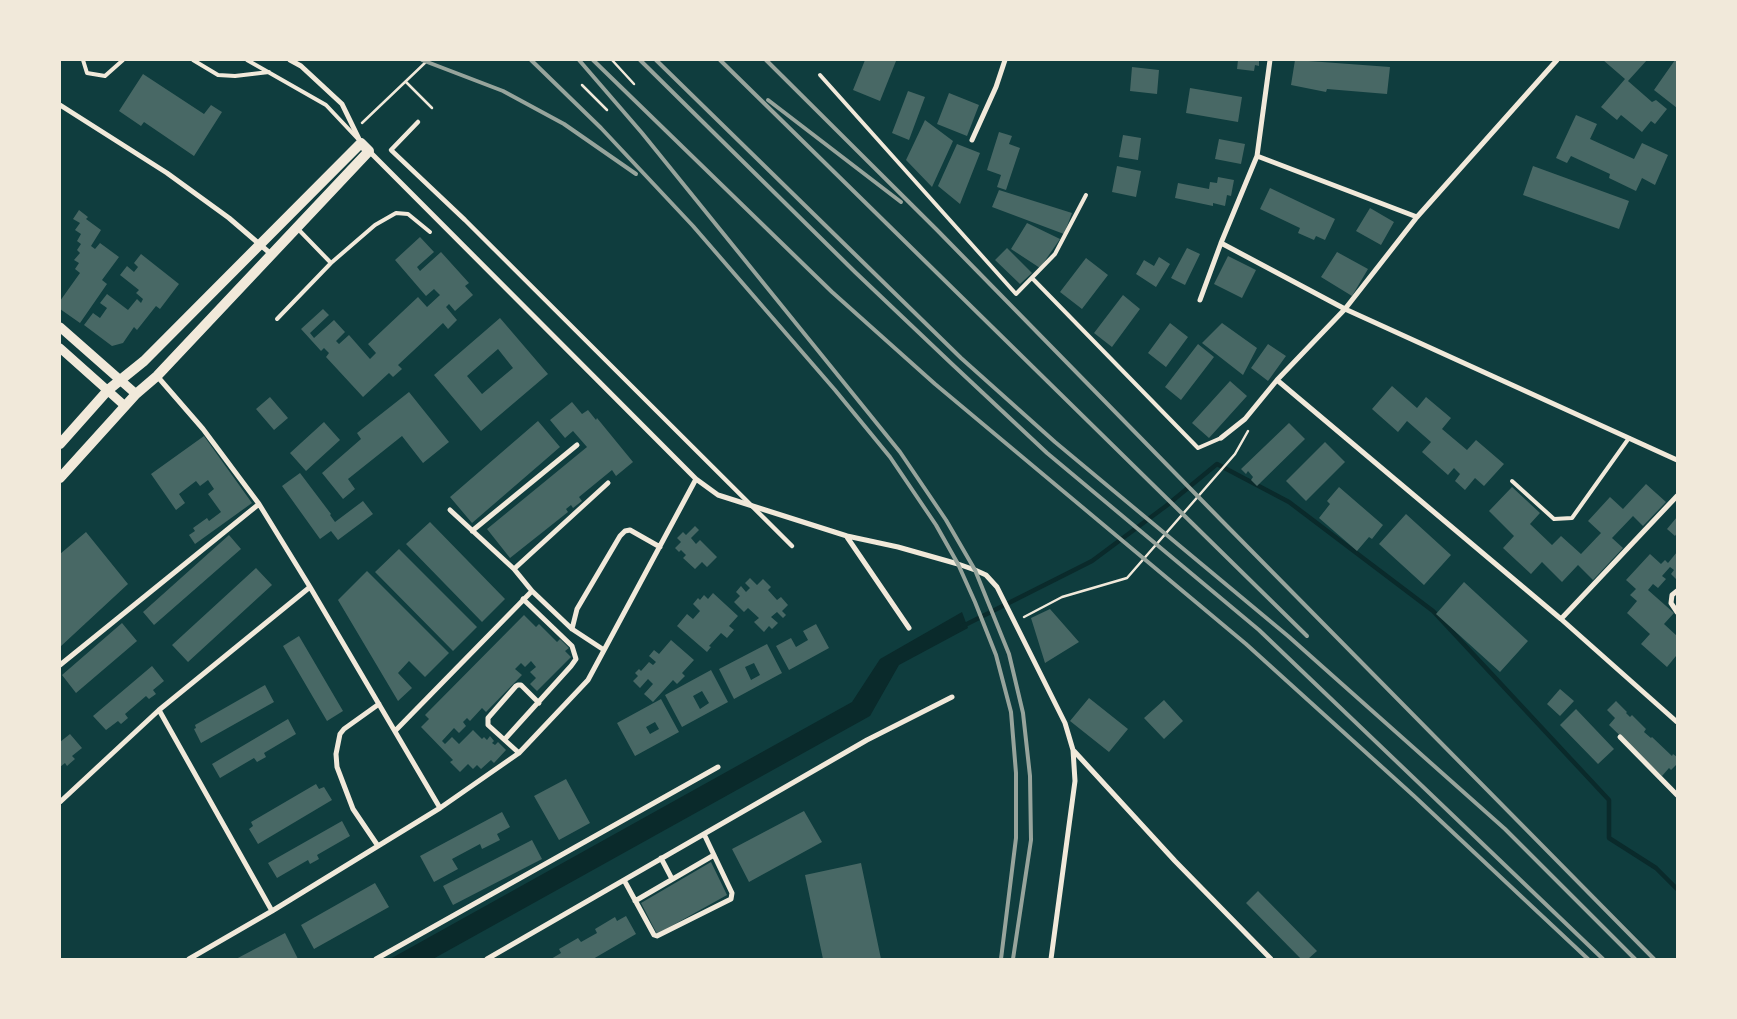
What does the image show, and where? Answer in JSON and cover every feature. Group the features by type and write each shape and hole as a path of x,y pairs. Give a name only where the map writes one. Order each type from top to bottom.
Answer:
{"main road":[{"path":"60,444 108,390 144,362 361,143 369,151 62,473"}],"street":[{"path":"290,60 301,66 342,104 361,143"},
{"path":"972,140 996,87 1005,60"},
{"path":"1200,300 1221,242 1257,156 1270,60"},
{"path":"1221,438 1245,419 1277,380 1345,309 1417,217 1557,60"},
{"path":"60,105 168,173 229,218 271,254"},
{"path":"418,122 391,150 472,227 792,546"},
{"path":"369,151 696,480 718,495 847,536 898,547 967,567 986,576 997,587 1065,723 1073,750 1075,781 1051,959"},
{"path":"1257,156 1417,217"},
{"path":"1221,242 1345,309 1677,460"},
{"path":"60,328 136,394"},
{"path":"60,348 125,406"},
{"path":"156,376 203,429 259,504 440,808"},
{"path":"1277,380 1560,619 1677,721"},
{"path":"472,531 577,445"},
{"path":"189,959 272,911 440,808 519,753 588,680 696,480"},
{"path":"514,569 608,483"},
{"path":"1560,619 1677,496"},
{"path":"60,665 259,504"},
{"path":"450,510 514,569 532,591 572,629 604,650"},
{"path":"572,629 577,609 624,530 630,530 660,547"},
{"path":"847,536 909,628"},
{"path":"60,802 159,710 310,587"},
{"path":"395,730 532,591"},
{"path":"1677,591 1672,595 1671,603 1677,612"},
{"path":"505,739 572,666 576,659 576,653 572,646 523,599"},
{"path":"519,753 488,725 488,718 516,686 521,685 539,703"},
{"path":"487,959 867,740 952,698"},
{"path":"378,846 353,809 337,767 336,754 340,734 344,729 379,704"},
{"path":"159,710 272,911"},
{"path":"1620,737 1677,795"},
{"path":"1073,750 1175,861 1271,959"},
{"path":"376,959 718,766"},
{"path":"624,880 654,935 657,936 731,899 732,893 704,834"},
{"path":"635,901 714,855"},
{"path":"661,858 672,879"}],"lane":[{"path":"83,60 87,73 106,76 122,60"},
{"path":"193,60 218,75 236,76 269,72"},
{"path":"247,60 326,105 361,143"},
{"path":"820,74 1016,294 1054,254 1086,195"},
{"path":"277,318 331,263 375,225 396,213 408,214 430,232"},
{"path":"296,227 331,263"},
{"path":"1032,278 1198,448 1221,438"},
{"path":"1512,481 1554,519 1572,518 1629,438"}],"path":[{"path":"354,130 428,60"},
{"path":"612,60 634,84"},
{"path":"406,82 432,108"},
{"path":"582,85 607,110"},
{"path":"1022,618 1062,597 1127,578 1235,454 1252,423 1245,419"}],"water":[{"path":"962,612 968,628 899,665 870,716 433,959 390,959 852,702 880,659"}],"building":[{"path":"865,60 896,61 880,101 853,90"},
{"path":"1238,60 1259,60 1259,66 1255,65 1254,71 1237,69"},
{"path":"1295,60 1390,67 1387,94 1327,89 1326,92 1291,85"},
{"path":"1603,60 1647,60 1628,81 1652,102 1656,100 1667,109 1655,124 1651,121 1642,132 1621,115 1617,120 1601,107 1625,79"},
{"path":"1675,60 1677,60 1677,108 1654,90"},
{"path":"1132,67 1159,70 1157,94 1130,91"},
{"path":"143,74 204,114 211,105 222,112 194,156 144,122 141,126 119,111"},
{"path":"1190,88 1242,97 1238,122 1186,113"},
{"path":"908,91 925,97 909,140 892,133"},
{"path":"949,93 979,105 967,136 937,124"},
{"path":"1576,115 1597,124 1590,139 1634,159 1642,143 1668,155 1655,185 1642,178 1636,191 1609,178 1610,174 1571,156 1567,163 1556,158"},
{"path":"925,120 953,141 932,187 906,160"},
{"path":"999,132 1012,136 1009,144 1020,148 1006,190 997,187 1001,175 987,170"},
{"path":"1123,135 1141,138 1138,160 1119,157"},
{"path":"1219,139 1245,144 1241,164 1215,159"},
{"path":"957,144 980,153 960,204 938,186"},
{"path":"1117,166 1141,171 1136,197 1112,192"},
{"path":"1533,166 1629,201 1619,229 1523,195"},
{"path":"1218,177 1234,180 1231,196 1227,195 1225,206 1213,203 1213,206 1175,198 1178,183 1209,189 1210,182 1217,183"},
{"path":"1270,188 1335,219 1325,240 1316,236 1314,240 1298,233 1300,228 1260,209"},
{"path":"999,190 1072,213 1064,234 992,207"},
{"path":"1370,208 1394,222 1381,245 1356,231"},
{"path":"79,210 88,217 86,219 101,230 91,246 95,249 100,243 119,257 102,280 107,284 80,323 60,309 60,301 80,273 75,269 79,263 74,260 80,253 77,250 81,244 77,241 81,234 75,230 80,223 73,219"},
{"path":"1027,223 1060,239 1040,268 1011,249"},
{"path":"420,237 434,252 417,267 420,271 441,252 469,283 465,286 473,295 455,311 449,304 446,307 457,320 448,329 443,323 398,365 402,369 393,377 389,373 363,397 326,357 329,353 324,348 321,351 301,329 323,309 329,315 310,333 314,338 334,320 345,332 336,341 339,344 349,335 370,359 376,353 368,344 418,297 427,307 440,295 434,289 426,296 395,260"},
{"path":"1007,248 1032,273 1020,284 995,260"},
{"path":"1187,248 1200,254 1185,285 1171,278"},
{"path":"1337,252 1368,269 1352,296 1321,277"},
{"path":"141,254 179,284 160,309 156,306 137,330 134,327 123,343 112,346 84,325 93,313 100,318 107,308 100,303 107,294 128,310 137,299 141,303 143,299 136,293 139,290 120,275 127,266 134,272 138,267 134,263"},
{"path":"1228,256 1256,270 1242,298 1214,284"},
{"path":"1159,257 1170,264 1156,287 1136,274 1144,260 1154,266"},
{"path":"1086,258 1108,275 1082,309 1060,292"},
{"path":"1123,295 1140,309 1112,347 1094,333"},
{"path":"500,318 548,374 481,431 434,375","holes":["498,349 513,368 482,394 467,376"]},
{"path":"1170,323 1188,337 1166,367 1148,353"},
{"path":"1222,323 1257,348 1243,375 1202,343"},
{"path":"1198,344 1214,357 1181,400 1165,387"},
{"path":"1268,344 1286,356 1268,381 1251,368"},
{"path":"1230,381 1247,396 1209,438 1192,423"},
{"path":"1392,386 1417,408 1426,397 1451,418 1442,429 1467,450 1476,440 1504,464 1484,486 1475,478 1465,490 1455,481 1460,474 1454,468 1448,475 1422,452 1431,442 1407,421 1398,432 1372,409"},
{"path":"409,392 449,442 423,463 402,436 348,479 355,489 343,499 322,473 361,439 357,433"},
{"path":"270,397 288,418 274,430 256,409"},
{"path":"572,402 582,414 588,410 596,420 597,418 633,462 616,476 612,470 579,497 582,501 573,508 571,505 566,509 568,512 510,558 487,529 587,447 573,431 565,438 550,420"},
{"path":"538,421 560,447 472,523 450,497"},
{"path":"324,422 340,440 306,471 290,453"},
{"path":"1289,423 1305,439 1257,486 1251,480 1253,477 1248,471 1246,474 1241,469"},
{"path":"204,436 252,503 195,544 189,535 195,531 193,528 207,518 209,521 221,512 208,494 214,489 208,480 200,486 196,481 179,494 185,503 176,510 151,474"},
{"path":"1325,442 1345,462 1306,501 1286,481"},
{"path":"300,473 335,522 363,501 373,514 338,540 331,531 320,539 282,486"},
{"path":"1646,484 1666,502 1643,526 1633,516 1612,538 1623,548 1593,580 1578,565 1562,582 1542,562 1531,574 1503,548 1514,536 1489,511 1512,487 1540,513 1530,524 1552,545 1561,536 1581,554 1601,533 1588,521 1610,497 1623,509"},
{"path":"1339,487 1383,525 1372,539 1369,537 1357,551 1319,518 1330,504 1327,501"},
{"path":"1406,514 1451,555 1424,585 1379,544"},
{"path":"1677,517 1677,533 1675,536 1667,529"},
{"path":"430,522 505,599 482,622 406,544"},
{"path":"695,526 699,530 691,538 696,544 700,540 717,557 707,567 702,562 695,569 683,558 686,555 681,550 679,552 675,548 681,542 677,538 683,532 686,535"},
{"path":"86,532 128,584 60,647 60,554"},
{"path":"229,535 241,549 154,625 143,612"},
{"path":"399,549 477,627 453,651 375,572"},
{"path":"1677,552 1677,580 1671,574 1674,570 1670,567 1662,576 1666,579 1658,588 1653,584 1648,590 1674,613 1664,624 1677,636 1677,657 1667,667 1641,644 1650,634 1627,613 1637,601 1630,595 1636,589 1626,580 1650,554 1661,564 1665,560 1668,563"},
{"path":"256,568 272,585 188,662 172,645"},
{"path":"367,571 449,653 425,677 409,661 398,673 412,688 398,701 338,600"},
{"path":"750,578 757,585 763,579 771,587 768,590 777,600 781,597 788,605 782,611 786,615 783,618 777,612 771,617 778,623 772,629 769,626 764,632 754,622 759,618 748,608 744,612 734,602 740,596 736,592 741,586 746,592 750,588 745,583"},
{"path":"1464,582 1528,641 1500,672 1436,614"},
{"path":"713,593 738,616 729,626 734,630 727,638 721,633 709,646 711,647 707,652 677,626 687,614 693,619 700,611 693,604 698,598 700,600 704,595 708,599"},
{"path":"1050,609 1079,642 1045,663 1031,618"},
{"path":"524,615 536,627 539,624 557,642 560,639 569,648 565,651 571,657 537,691 530,684 536,678 530,672 536,667 531,661 525,667 521,663 515,669 522,675 486,712 482,708 470,721 467,718 463,722 466,726 459,733 454,728 442,741 445,744 452,737 459,744 473,730 482,739 484,737 487,740 490,736 494,741 492,743 495,745 498,742 506,750 494,763 491,760 481,769 477,765 473,769 468,764 460,772 450,762 453,760 421,727 429,719 425,715"},
{"path":"122,623 137,641 76,693 62,675"},
{"path":"816,624 829,648 789,670 776,646 791,638 796,647 808,640 803,631"},
{"path":"299,636 343,711 327,721 283,646"},
{"path":"671,640 694,660 682,673 685,676 677,684 673,680 653,702 644,694 653,684 648,679 640,688 633,681 638,676 635,673 639,669 641,671 649,662 653,665 656,662 649,656 654,650 659,654"},
{"path":"767,644 782,673 734,699 719,669","holes":["754,663 760,675 751,680 745,667"]},
{"path":"152,666 164,681 153,690 156,694 149,699 146,696 125,714 128,718 121,724 118,721 106,730 93,716"},
{"path":"711,670 728,702 682,727 665,695","holes":["702,691 709,703 700,709 693,696"]},
{"path":"265,685 274,702 201,743 194,729 196,728 195,725"},
{"path":"1560,689 1574,701 1560,716 1547,704"},
{"path":"1089,698 1128,729 1109,752 1070,721"},
{"path":"661,699 679,732 635,756 617,723","holes":["655,722 659,729 650,734 646,727"]},
{"path":"1164,700 1183,721 1164,739 1144,718"},
{"path":"1616,701 1630,717 1632,715 1646,729 1644,732 1672,756 1673,754 1677,757 1677,764 1671,770 1669,768 1662,776 1609,725 1615,718 1607,710"},
{"path":"1576,709 1614,749 1598,764 1560,725"},
{"path":"288,719 296,734 264,753 266,757 257,762 254,758 220,778 212,764"},
{"path":"70,734 82,748 72,756 75,759 67,766 65,763 60,767 60,742"},
{"path":"566,779 590,823 559,840 534,796"},
{"path":"316,784 319,789 324,787 332,800 258,844 249,829 253,826 251,822"},
{"path":"804,811 822,842 749,882 732,849"},
{"path":"502,812 510,827 497,834 500,840 482,849 480,844 452,859 458,869 434,882 420,856"},
{"path":"342,821 350,836 317,855 319,859 310,864 308,860 277,878 268,863"},
{"path":"532,840 542,859 453,905 443,886"},
{"path":"711,862 727,895 657,934 641,903"},
{"path":"861,863 881,959 823,959 805,875"},
{"path":"375,883 389,907 314,949 301,925"},
{"path":"1258,891 1317,951 1308,959 1301,959 1246,903"},
{"path":"626,916 636,934 593,959 551,959 561,953 559,949 578,938 581,942 597,933 595,929 615,917 617,921"},
{"path":"285,933 298,959 236,959"}],"waterway":[{"path":"963,626 1092,561 1166,506 1217,464 1289,502 1433,611 1609,800 1609,838 1656,868 1677,889"}],"railway":[{"path":"422,60 503,91 564,124 636,174"},
{"path":"531,60 601,128 693,226 835,390 890,457 936,525 958,564 996,655 1011,712 1016,773 1016,838 1001,959"},
{"path":"579,60 642,133 900,452 946,520 975,570 1009,654 1023,713 1030,776 1031,840 1013,959"},
{"path":"593,60 832,292 935,384 1246,644 1414,796 1588,959"},
{"path":"640,60 855,272 1047,453 1259,630 1603,959"},
{"path":"656,60 961,358 1055,442 1288,636 1505,829 1635,959"},
{"path":"720,60 1307,636"},
{"path":"766,60 937,230 1654,959"},
{"path":"768,100 901,202"}]}
